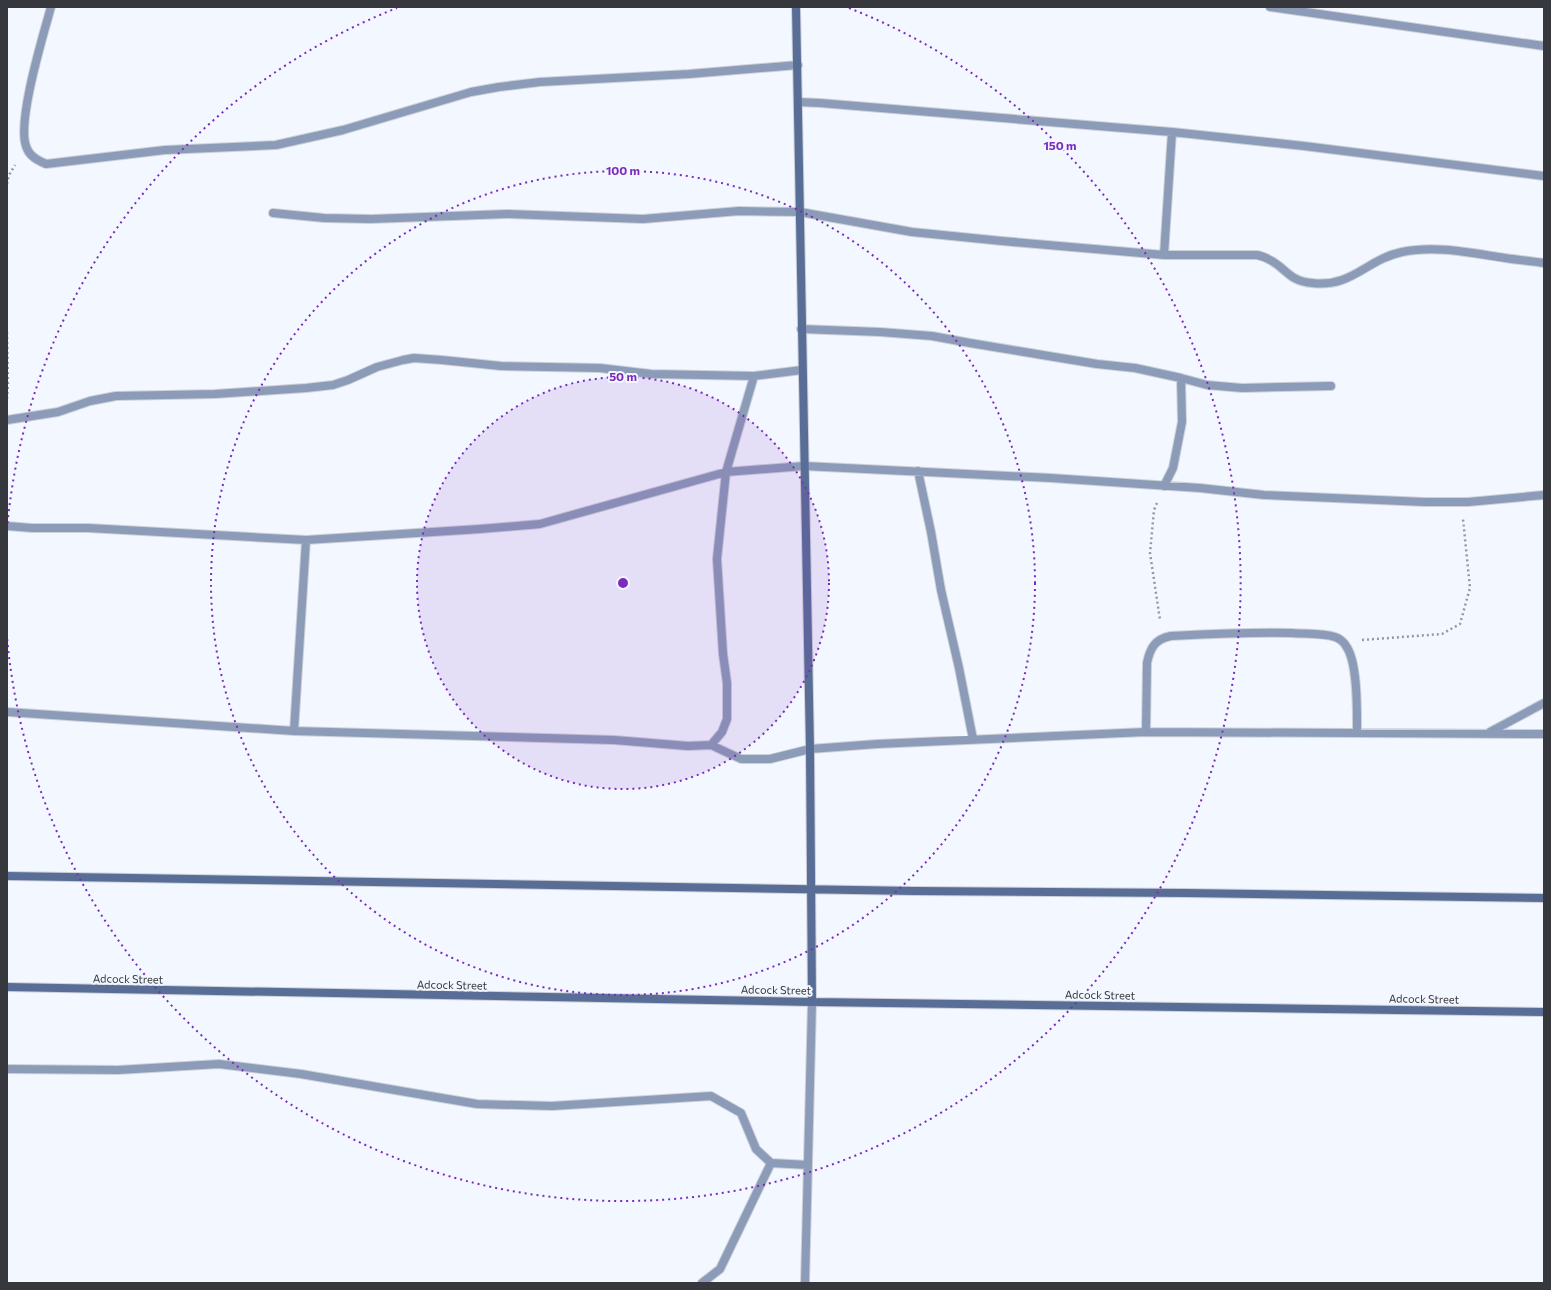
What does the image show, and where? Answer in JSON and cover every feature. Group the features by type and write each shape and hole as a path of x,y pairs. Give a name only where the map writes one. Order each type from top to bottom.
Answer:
{"main road":[{"path":"796,7 810,750 812,1002"},
{"path":"7,876 811,889 1544,898"},
{"name":"Adcock Street","path":"7,987 812,1002 1544,1012"}],"street":[{"path":"51,7 26,108 24,130 26,148 35,159 46,164 165,150 276,145 343,130 471,92 499,87 540,82 689,74 798,65"},
{"path":"1270,7 1544,46"},
{"path":"798,102 1172,132 1304,146 1544,176"},
{"path":"1164,255 1172,132"},
{"path":"274,213 324,218 363,219 507,214 643,219 739,211 800,212 912,232 1164,255 1257,255 1268,259 1290,276 1301,282 1326,284 1340,282 1380,259 1402,252 1417,250 1454,250 1507,259 1544,263"},
{"path":"801,329 880,332 932,336 1097,364 1135,368 1182,378 1207,386 1242,388 1331,386"},
{"path":"7,420 58,412 90,401 116,396 215,394 333,385 378,368 414,358 501,366 600,368 651,374 754,376 802,370"},
{"path":"711,745 722,732 727,719 727,683 723,654 717,560 726,472 754,376"},
{"path":"1164,486 1173,468 1182,422 1182,378"},
{"path":"7,526 32,528 88,528 306,540 540,524 726,472 804,466 1051,478 1200,488 1264,495 1425,502 1462,502 1544,495"},
{"path":"918,471 941,590 959,668 973,739"},
{"path":"294,731 306,540"},
{"path":"1146,732 1147,663 1156,641 1171,636 1256,633 1334,636 1341,640 1347,647 1352,660 1357,732"},
{"path":"1490,733 1544,703"},
{"path":"7,712 294,731 614,740 688,746 711,745 741,759 770,759 810,750 884,743 1146,732 1544,734"},
{"path":"805,1283 812,1002"},
{"path":"7,1069 118,1070 219,1064 301,1074 485,1104 552,1106 711,1096 741,1113 756,1149 771,1163 808,1165"},
{"path":"702,1283 720,1269 771,1163"}],"path":[{"path":"7,332 7,399"},
{"path":"1162,638 1150,553 1154,510 1164,486"},
{"path":"1347,647 1364,639 1442,634 1460,624 1470,588 1462,502"}]}
